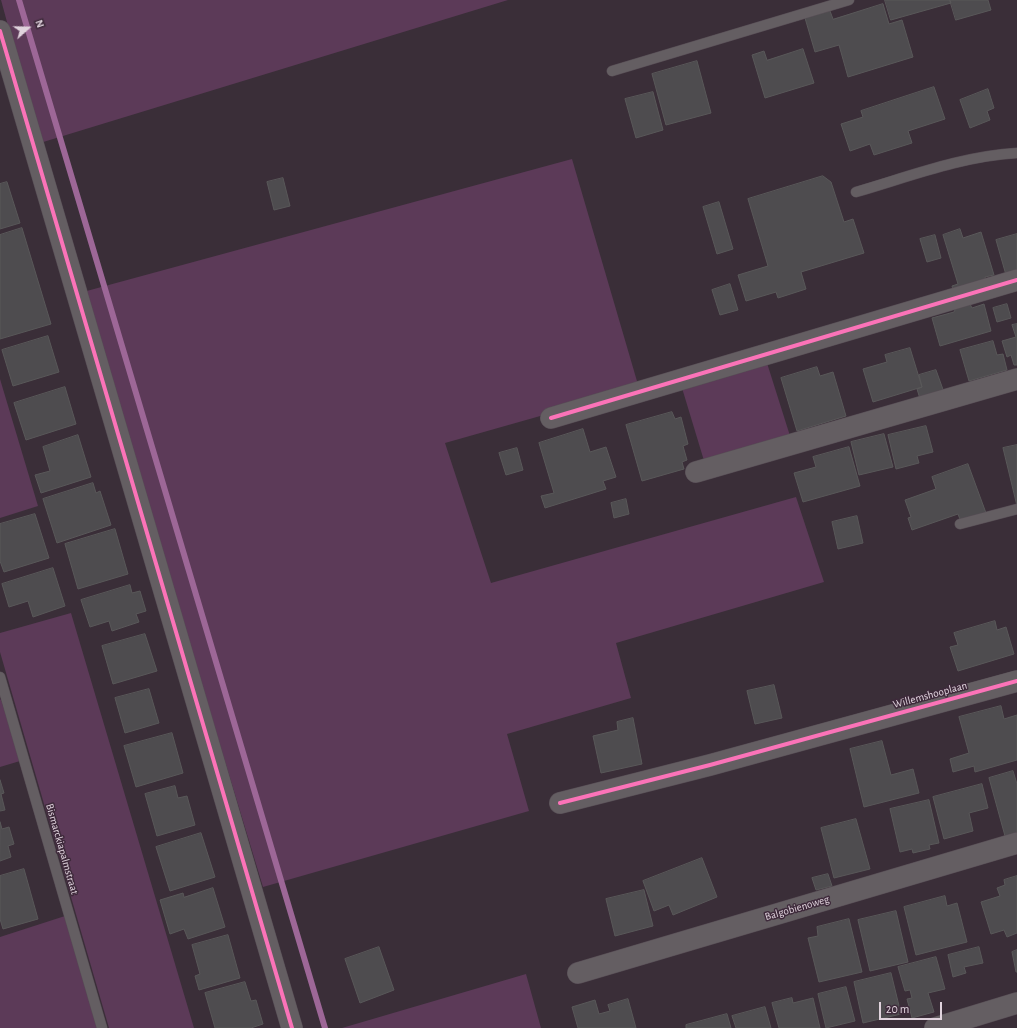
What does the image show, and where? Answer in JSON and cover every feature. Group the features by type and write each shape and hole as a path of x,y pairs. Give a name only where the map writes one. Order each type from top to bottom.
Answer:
{"street":[{"path":"0,30 292,1028"},
{"path":"551,418 1017,280"},
{"path":"696,472 1017,379"},
{"name":"Willemshooplaan","path":"560,803 710,765 1017,681"},
{"name":"Balgobienoweg","path":"578,973 1017,843"},
{"path":"935,1028 1017,1003"}],"lane":[{"path":"612,71 849,0"},
{"path":"856,192 967,160 998,154 1017,153"},
{"path":"960,524 1017,508"},
{"name":"Bismarckiapalmstraat","path":"0,677 102,1028"}],"shaded area":[{"path":"1,0 508,0 40,143"},
{"path":"572,159 639,388 445,443 491,583 796,497 824,582 616,643 631,698 507,734 529,811 263,887 83,292"},
{"path":"767,363 791,439 705,464 682,388"},
{"path":"0,379 38,506 0,518"},
{"path":"71,613 194,1028 109,1028 0,652 0,633"},
{"path":"1,699 20,761 0,767 0,700"},
{"path":"65,916 98,1028 0,1028 0,937"},
{"path":"526,974 541,1028 342,1028"}],"building":[{"path":"885,0 950,0 951,3 891,20"},
{"path":"950,0 988,0 991,10 956,20"},
{"path":"883,4 889,24 902,20 913,57 848,77 839,45 815,52 805,18 830,11 833,19"},
{"path":"803,49 814,83 765,98 752,55 764,51 767,60"},
{"path":"697,61 711,113 666,125 652,74"},
{"path":"934,87 945,119 908,131 912,143 874,155 870,144 850,151 841,124 863,117 861,111"},
{"path":"988,89 994,108 987,111 990,120 970,128 960,100"},
{"path":"653,92 663,130 636,138 625,99"},
{"path":"823,176 831,182 844,222 853,219 864,253 801,272 806,289 778,298 776,292 746,301 738,275 768,266 748,199"},
{"path":"283,178 290,206 274,210 267,182"},
{"path":"7,182 20,223 0,229 0,184"},
{"path":"719,202 733,249 717,254 703,207"},
{"path":"22,228 51,324 0,339 0,235"},
{"path":"960,229 963,238 981,232 994,275 985,277 987,283 954,294 952,286 958,284 943,235"},
{"path":"1017,234 1017,272 1006,275 996,240"},
{"path":"935,235 941,258 927,262 920,239"},
{"path":"730,284 738,310 720,315 712,290"},
{"path":"970,304 972,308 984,304 991,331 940,346 932,318 954,312 956,308"},
{"path":"1007,304 1011,318 997,322 993,308"},
{"path":"1017,324 1017,365 1014,365 1011,355 1007,357 1002,341 1016,337 1012,325"},
{"path":"48,336 59,372 13,386 2,350"},
{"path":"993,341 997,355 1003,354 1007,370 969,381 960,350"},
{"path":"910,348 922,387 873,402 863,369 887,362 885,355"},
{"path":"817,367 820,376 833,372 846,416 797,431 781,378"},
{"path":"936,370 945,395 921,402 917,389 922,387 919,375"},
{"path":"65,387 76,424 26,440 14,403"},
{"path":"672,412 675,419 681,417 688,444 683,446 687,460 682,462 684,469 642,481 626,425"},
{"path":"926,426 933,452 917,456 919,463 896,469 888,435"},
{"path":"583,429 590,452 606,447 616,477 603,481 606,489 545,508 541,496 554,493 539,443"},
{"path":"884,434 893,467 859,475 851,442"},
{"path":"78,435 91,477 41,493 35,475 50,471 43,447"},
{"path":"1017,445 1017,506 1003,448"},
{"path":"849,447 860,486 803,502 794,473 816,467 813,457"},
{"path":"517,448 523,470 506,475 499,453"},
{"path":"968,464 986,513 961,522 958,514 912,530 908,518 911,517 905,500 936,489 932,477"},
{"path":"93,483 96,493 100,491 111,525 57,543 43,499"},
{"path":"626,499 629,514 614,518 611,503"},
{"path":"35,514 49,558 4,572 0,561 0,524"},
{"path":"857,516 863,543 838,549 832,522"},
{"path":"115,529 128,574 78,589 65,544"},
{"path":"53,568 65,606 33,617 28,601 9,607 2,584"},
{"path":"130,585 132,593 140,591 146,611 136,614 139,622 112,631 109,621 90,627 81,600"},
{"path":"995,621 997,630 1006,627 1014,654 958,671 950,647 958,645 954,633"},
{"path":"145,634 157,671 113,684 102,646"},
{"path":"774,685 782,718 755,724 747,691"},
{"path":"149,689 159,723 125,733 115,698"},
{"path":"1001,706 1004,719 1017,715 1017,760 975,772 974,766 953,772 950,759 969,753 959,717"},
{"path":"633,718 642,764 601,773 593,736 618,730 617,722"},
{"path":"172,733 183,773 136,787 124,746"},
{"path":"882,741 891,775 913,769 919,793 864,807 850,749"},
{"path":"1013,771 1017,784 1017,833 1005,836 989,778"},
{"path":"0,780 4,793 1,794 5,810 0,811"},
{"path":"982,784 988,808 969,813 973,831 944,839 933,797"},
{"path":"175,786 178,798 187,796 195,825 157,836 145,794"},
{"path":"929,800 939,843 929,845 930,849 913,853 912,849 900,852 890,809"},
{"path":"856,819 870,869 834,878 821,828"},
{"path":"0,822 2,829 9,827 14,844 8,846 11,857 0,861"},
{"path":"201,833 215,877 170,891 156,847"},
{"path":"702,858 717,897 673,915 669,905 654,911 643,881"},
{"path":"24,869 38,919 3,929 0,919 0,876"},
{"path":"828,874 832,886 816,890 812,878"},
{"path":"1017,876 1017,933 1007,937 1004,930 991,934 981,902 1000,896 997,888 1005,885 1004,880"},
{"path":"213,888 225,927 188,939 184,929 170,934 160,900 183,893 184,897"},
{"path":"644,890 653,926 615,936 606,899"},
{"path":"945,896 947,906 957,903 967,942 916,955 904,907"},
{"path":"896,911 908,962 870,971 858,920"},
{"path":"849,919 862,972 819,982 808,938 818,936 817,927"},
{"path":"228,935 240,978 199,990 195,976 200,974 192,945"},
{"path":"379,947 394,990 360,1003 345,959"},
{"path":"979,947 983,963 964,967 966,973 953,977 948,955"},
{"path":"1017,950 1017,972 1016,972 1012,952"},
{"path":"936,957 945,989 928,993 934,1012 912,1018 907,999 912,998 910,990 905,991 898,967"},
{"path":"891,973 901,1014 863,1023 854,982"},
{"path":"245,982 251,1001 256,1000 263,1024 251,1028 215,1028 205,993"},
{"path":"846,987 855,1021 826,1028 818,994"},
{"path":"792,998 793,1003 813,998 820,1028 779,1028 772,1003"},
{"path":"628,999 636,1028 578,1028 572,1007 595,1000 599,1014 610,1011 608,1005"},
{"path":"765,1007 771,1028 736,1028 732,1016"},
{"path":"727,1014 731,1028 686,1028 686,1025"}],"waterway":[{"path":"19,0 325,1028"}],"cycle path":[{"path":"0,31 292,1028"},
{"path":"551,418 1017,280"},
{"path":"560,803 710,765 1017,681"}]}
